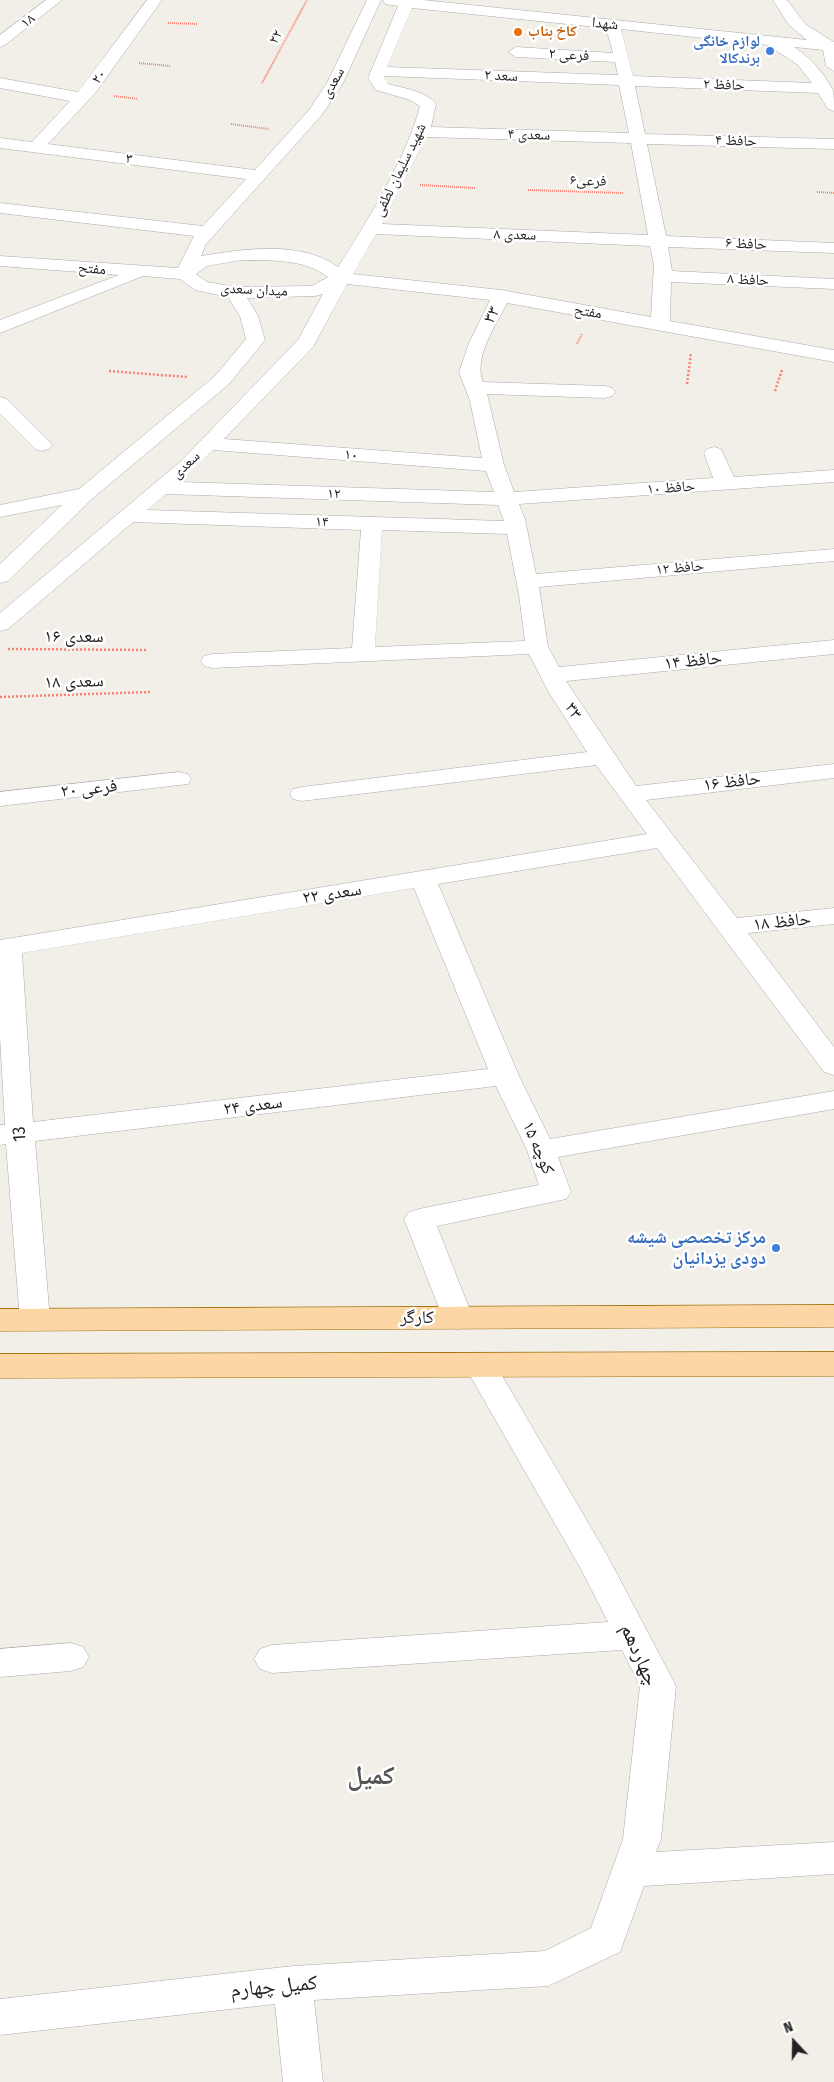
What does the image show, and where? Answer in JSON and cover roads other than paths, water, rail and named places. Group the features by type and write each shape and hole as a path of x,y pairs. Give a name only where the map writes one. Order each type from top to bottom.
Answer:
{"main road":[{"name":"کارگر","path":"0,1320 834,1316"},
{"path":"0,1366 834,1364"}],"street":[{"name":"۱۸","path":"0,42 55,0"},
{"name":"۲۰","path":"36,147 82,98 116,56 155,0"},
{"name":"شهدا","path":"375,0 407,1 705,34 769,30"},
{"name":"سعدی","path":"185,274 203,237 314,113 335,83 375,0"},
{"path":"780,0 788,17 805,34 832,47"},
{"path":"377,71 407,1"},
{"path":"769,30 788,17"},
{"path":"612,24 622,58 658,240 662,276 660,324"},
{"path":"769,30 832,47"},
{"path":"769,30 806,62 834,106"},
{"path":"832,47 834,66"},
{"name":"فرعی ۲","path":"516,52 622,58"},
{"name":"سعد ۲","path":"377,71 626,82"},
{"name":"شهید سلیمان لطفی","path":"341,278 371,229 421,132 428,104 416,97 382,87 376,78 377,71"},
{"name":"حافظ ۲","path":"626,82 822,88"},
{"path":"0,83 82,98"},
{"name":"سعدی ۴","path":"421,132 638,138"},
{"name":"حافظ ۴","path":"638,138 834,144"},
{"name":"۳","path":"0,143 258,175"},
{"path":"0,208 203,237"},
{"name":"سعدی ۸","path":"371,229 658,240"},
{"path":"0,327 140,273 203,237"},
{"name":"حافظ ۶","path":"658,240 834,248"},
{"name":"میدان سعدی","path":"242,255 300,256 324,264 341,278 315,291 235,293 200,286 185,274 202,261 242,255"},
{"name":"مفتح","path":"0,261 140,273 185,274"},
{"name":"حافظ ۸","path":"662,276 834,284"},
{"name":"سعدی","path":"0,624 128,516 208,444 281,342 341,278"},
{"name":"مفتح","path":"341,278 501,296 834,356"},
{"path":"235,293 249,316 281,342"},
{"name":"۳۳","path":"501,296 478,343 469,372 476,388 494,465 507,499 515,528 527,581 537,647 552,676 603,757 834,1066"},
{"name":"سعدی","path":"0,576 86,494 222,380 281,342"},
{"path":"476,388 605,392"},
{"path":"0,403 42,445"},
{"name":"۱۰","path":"208,444 494,465"},
{"path":"714,453 726,484"},
{"name":"حافظ ۱۰","path":"507,499 834,476"},
{"name":"۱۲","path":"160,488 507,499"},
{"path":"0,511 86,494"},
{"name":"۱۴","path":"128,516 515,528"},
{"path":"363,655 372,524"},
{"name":"حافظ ۱۲","path":"527,581 834,555"},
{"path":"212,662 537,647"},
{"name":"حافظ ۱۴","path":"552,676 834,647"},
{"path":"302,794 603,757"},
{"name":"حافظ ۱۶","path":"630,794 834,771"},
{"name":"فرعی ۲۰","path":"0,799 179,779"},
{"name":"سعدی ۲۲","path":"4,948 665,839"},
{"name":"کوچه ۱۵","path":"423,879 505,1076 541,1150 556,1192 419,1219 458,1318"},
{"name":"حافظ ۱۸","path":"731,927 834,916"},
{"name":"13","path":"4,948 10,1134 35,1320"},
{"name":"سعدی ۲۴","path":"10,1134 505,1076"},
{"path":"541,1150 834,1100"},
{"name":"چهاردهم","path":"480,1365 595,1564 658,1686 642,1839 606,1940 548,1968"},
{"path":"272,1659 632,1635"},
{"path":"0,1663 71,1657"},
{"path":"631,1870 834,1858"},
{"name":"کمیل چهارم","path":"0,2017 293,1984 548,1968"},
{"path":"293,1984 303,2082"}],"place":[{"name":"کاخ بناب","path":"518,32"},
{"name":"لوازم خانگی برندکالا","path":"770,51"},
{"name":"مرکز تخصصی شیشه دودی یزدانیان","path":"776,1248"}],"district":[{"name":"کمیل","path":"371,1777"}]}
